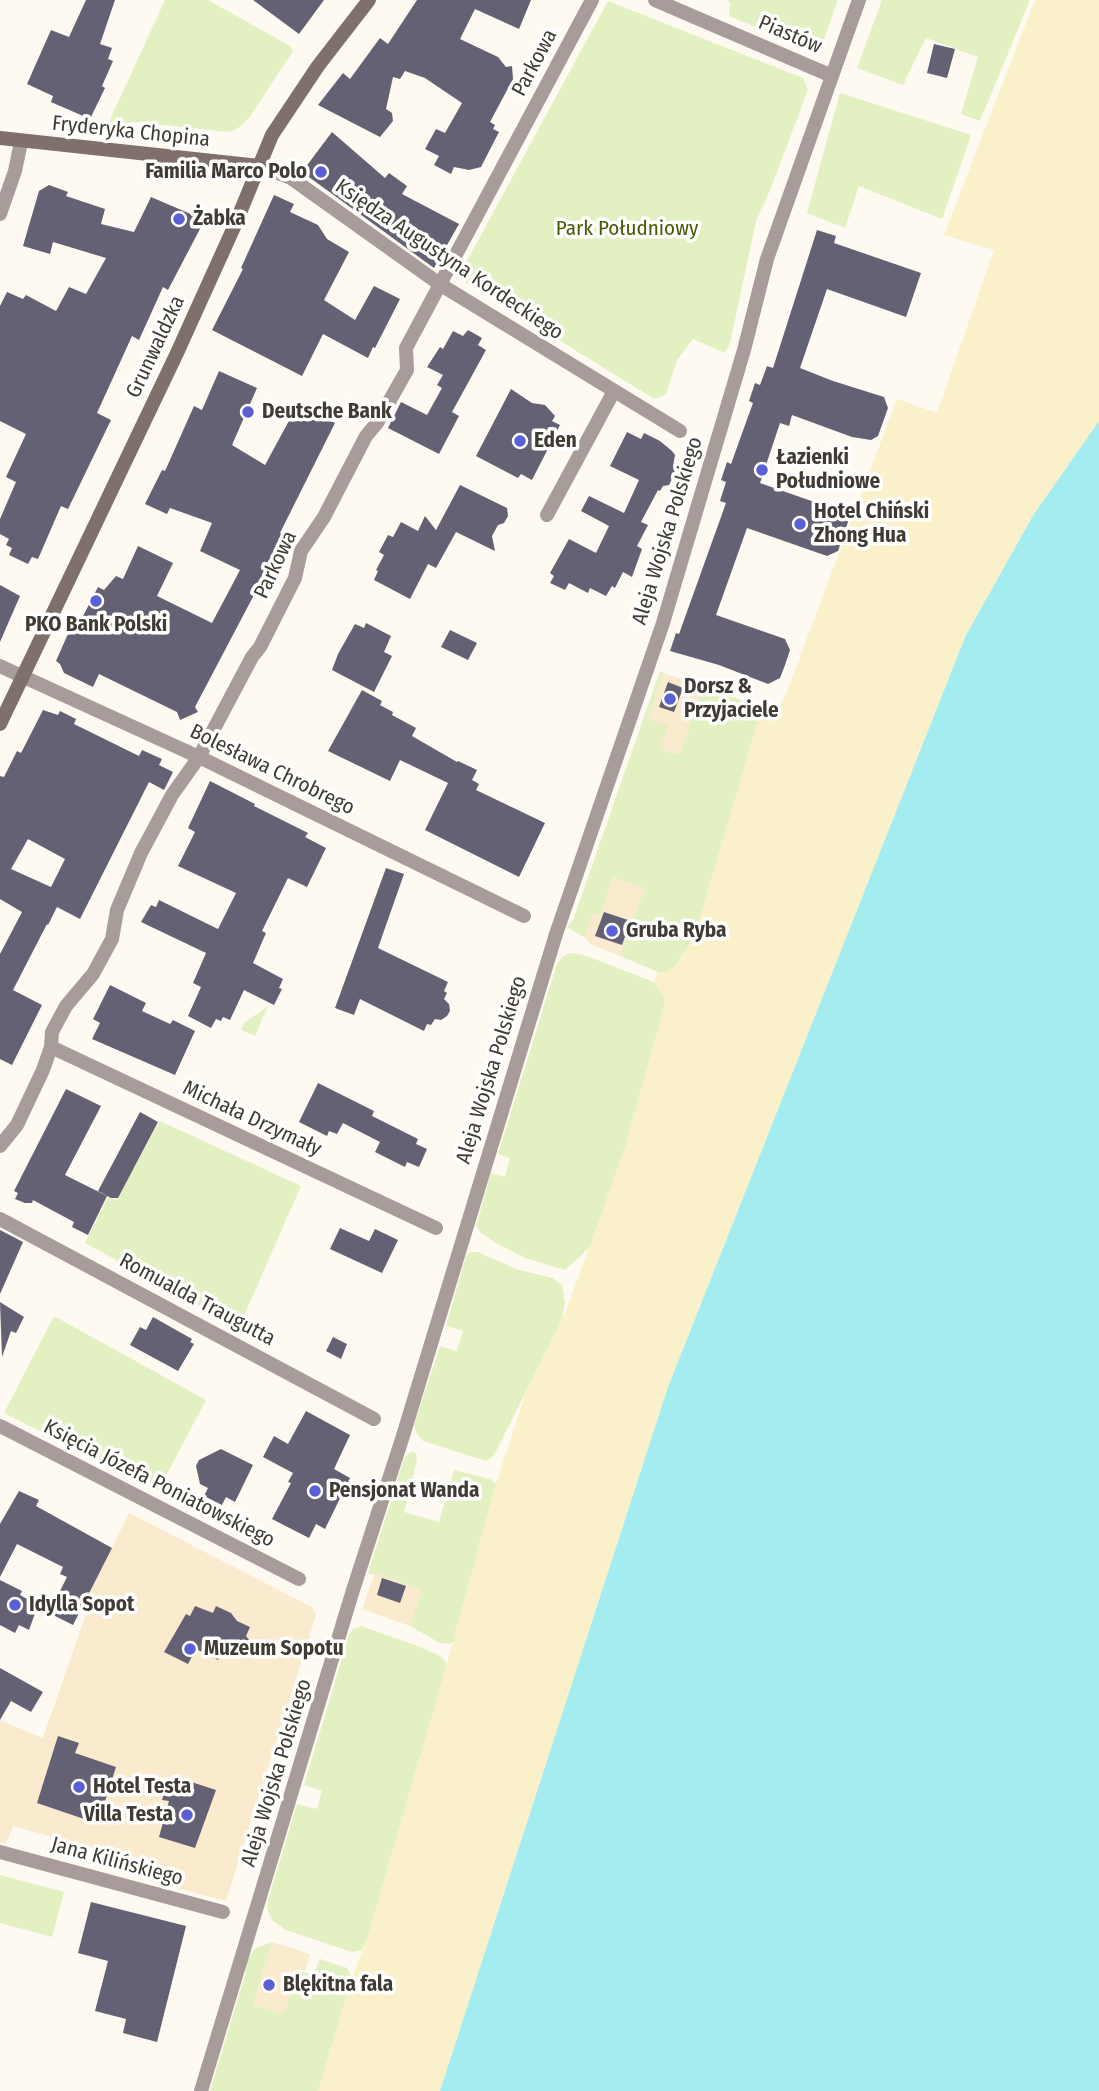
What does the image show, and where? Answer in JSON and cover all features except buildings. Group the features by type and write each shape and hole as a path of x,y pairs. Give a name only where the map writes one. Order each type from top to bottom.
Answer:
{"street":[{"name":"Grunwaldzka","path":"0,724 182,341 272,135 369,0"},
{"name":"Parkowa","path":"0,1146 17,1125 43,1070 51,1047 52,1032 66,1006 93,974 112,939 117,909 141,853 172,795 199,757 252,657 260,647 295,578 301,551 324,517 366,436 377,423 407,370 406,348 592,0"},
{"name":"Piastów","path":"655,0 748,40 834,71"},
{"name":"Aleja Wojska Polskiego","path":"201,2091 552,947 666,610 744,350 767,259 859,0"},
{"name":"Fryderyka Chopina","path":"0,138 259,166"},
{"path":"0,214 15,171 21,142"},
{"name":"Księdza Augustyna Kordeckiego","path":"259,166 290,178 440,285 680,431"},
{"path":"547,514 614,391"},
{"name":"Bolesława Chrobrego","path":"0,666 199,757 524,916"},
{"name":"Michała Drzymały","path":"51,1047 436,1227"},
{"name":"Romualda Traugutta","path":"0,1219 374,1419"},
{"name":"Księcia Józefa Poniatowskiego","path":"0,1426 299,1579"},
{"name":"Jana Kilińskiego","path":"0,1852 223,1912"}],"shaded area":[{"path":"664,673 703,686 679,755 660,748 648,719"},
{"path":"614,876 645,888 620,956 592,945 584,937 593,914 599,916"},
{"path":"129,1513 312,1607 316,1615 226,1901 150,1881 154,1865 13,1826 6,1844 0,1842 0,1720 43,1738 87,1611 82,1609"},
{"path":"375,1573 423,1590 410,1626 362,1609"},
{"path":"272,1942 310,1954 305,1971 298,1969 284,2015 253,2005"}],"green space":[{"path":"165,0 208,0 290,46 293,51 249,118 237,129 229,132 155,124 155,121 108,124"},
{"path":"726,0 838,0 821,47 813,51 729,16 730,2"},
{"path":"882,0 1030,0 980,121 961,114 978,57 926,38 903,85 857,68"},
{"name":"Park Południowy","path":"608,1 803,78 808,90 756,221 730,343 725,353 693,339 677,360 666,394 659,398 653,398 466,283 462,270"},
{"path":"840,93 971,135 942,219 859,186 845,228 807,213"},
{"path":"660,671 664,673 648,719 668,726 660,748 679,755 703,686 746,702 756,712 758,721 696,932 677,964 667,972 658,972 620,956 645,888 613,877 600,916 593,914 584,937 567,927 573,920"},
{"path":"571,953 584,955 654,982 666,1000 625,1148 590,1247 565,1270 525,1258 496,1243 476,1226 491,1173 505,1177 510,1158 498,1154 557,964 562,957"},
{"path":"268,1006 255,1036 241,1030 244,1023"},
{"path":"160,1121 301,1186 239,1327 85,1243 108,1197 116,1200"},
{"path":"470,1252 478,1252 516,1269 552,1278 562,1285 565,1303 562,1320 494,1455 486,1461 423,1441 414,1425 440,1346 457,1351 463,1331 446,1326 466,1256"},
{"path":"54,1316 206,1400 158,1491 4,1413"},
{"path":"416,1453 417,1460 404,1512 439,1522 454,1470 490,1479 496,1484 453,1642 449,1644 440,1643 410,1626 422,1590 375,1573 368,1573 405,1456"},
{"path":"361,1626 420,1647 442,1657 447,1664 368,1936 362,1950 352,1952 286,1930 272,1920 268,1911 268,1900 297,1804 317,1809 322,1791 304,1785 349,1635 353,1629"},
{"path":"0,1875 64,1892 52,1937 0,1923"},
{"path":"272,1942 253,2005 284,2014 298,1969 313,1976 320,1959 347,1968 352,1978 318,2091 210,2091 249,1956 256,1948"}],"sand":[{"path":"1035,0 1099,0 1099,421 1034,514 966,635 668,1387 440,2091 318,2091 352,1978 368,1936 496,1484 526,1392 565,1314 625,1148 666,1001 654,982 658,972 667,972 677,964 696,932 758,721 756,712 773,717 786,694 897,399 937,413 994,250 944,235"}],"water":[{"path":"1099,421 1099,2091 440,2091 668,1387 966,635 1034,514"}],"place":[{"name":"Familia Marco Polo","path":"321,172"},
{"name":"Żabka","path":"179,219"},
{"name":"Deutsche Bank","path":"248,412"},
{"name":"Eden","path":"520,441"},
{"name":"Łazienki Południowe","path":"762,470"},
{"name":"Hotel Chiński Zhong Hua","path":"800,524"},
{"name":"PKO Bank Polski","path":"96,601"},
{"name":"Dorsz & Przyjaciele","path":"670,699"},
{"name":"Gruba Ryba","path":"612,931"},
{"name":"Pensjonat Wanda","path":"315,1491"},
{"name":"Idylla Sopot","path":"15,1605"},
{"name":"Muzeum Sopotu","path":"190,1649"},
{"name":"Hotel Testa","path":"79,1787"},
{"name":"Villa Testa","path":"187,1815"},
{"name":"Blękitna fala","path":"269,1985"}]}
